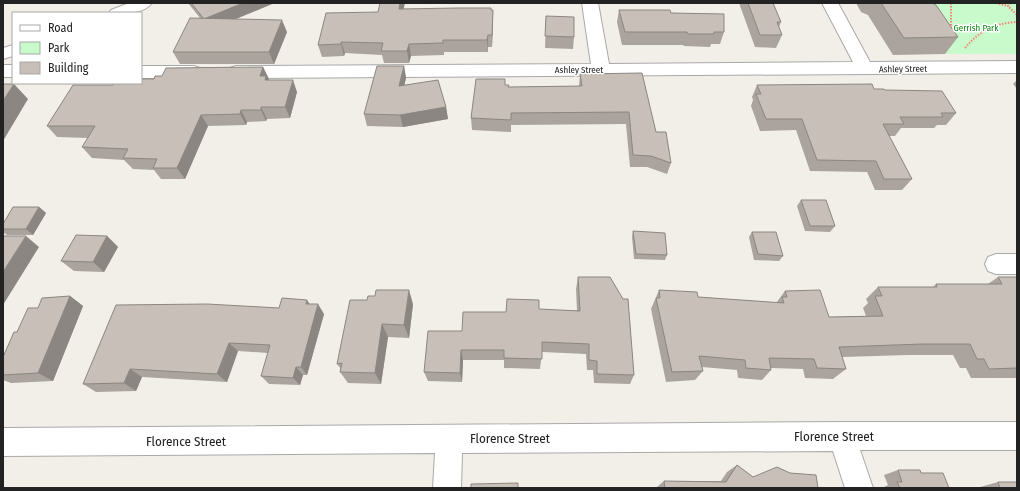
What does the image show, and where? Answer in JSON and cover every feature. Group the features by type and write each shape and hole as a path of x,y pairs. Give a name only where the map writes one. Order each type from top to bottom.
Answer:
{"street":[{"path":"120,12 144,3"},
{"path":"590,3 601,70"},
{"path":"830,3 865,69"},
{"name":"Ashley Street","path":"142,72 1017,67"},
{"path":"842,436 859,488"},
{"name":"Florence Street","path":"3,442 449,438 1017,436"},
{"path":"446,488 449,438"}],"path":[{"path":"951,3 951,35"},
{"path":"996,3 1008,6 1017,15"},
{"path":"1008,6 1011,3"},
{"path":"962,52 970,41 990,27 1008,22 1017,22"}],"green space":[{"name":"Gerrish Park","path":"887,3 1017,3 1017,54 946,54"}],"building":[{"path":"191,3 243,3 204,19"},
{"path":"380,3 400,3 399,9 491,8 491,10 493,10 492,35 488,35 487,40 443,40 443,43 409,44 407,51 381,51 383,43 341,42 341,44 318,45 326,13 378,12"},
{"path":"748,3 773,3 781,22 777,22 782,35 760,35"},
{"path":"881,3 932,3 936,5 958,37 904,38"},
{"path":"619,10 670,10 671,13 724,14 724,32 714,32 714,34 688,34 687,32 625,32"},
{"path":"546,16 574,17 574,37 545,36"},
{"path":"190,18 282,20 269,52 173,52"},
{"path":"377,66 404,66 399,86 438,80 446,107 400,115 364,114"},
{"path":"263,67 260,76 266,76 265,80 293,80 285,107 261,107 261,110 241,110 240,114 201,115 177,168 153,168 157,159 123,158 128,149 82,147 95,126 47,126 73,85 142,84 142,79 154,79 155,76 162,76 166,68"},
{"path":"642,73 656,132 666,132 671,163 651,156 633,155 629,112 511,113 511,120 471,118 476,79 505,79 505,85 509,85 508,87 582,86 580,74"},
{"path":"3,84 14,84 3,101"},
{"path":"872,84 874,89 942,91 956,113 941,113 943,117 900,117 904,124 883,124 912,179 884,179 876,161 817,160 802,119 766,119 756,94 761,94 757,85"},
{"path":"801,200 826,200 835,226 810,226"},
{"path":"13,207 39,207 26,229 3,229 3,224"},
{"path":"633,231 665,233 667,255 636,254"},
{"path":"752,232 776,232 783,256 758,254"},
{"path":"76,235 107,236 93,262 61,261"},
{"path":"3,236 26,236 3,272"},
{"path":"578,277 610,277 623,299 628,299 634,375 597,374 597,361 589,360 589,344 542,342 542,359 504,358 504,350 461,350 460,373 424,372 428,331 462,331 463,312 506,312 507,299 539,300 539,309 580,311"},
{"path":"998,277 1017,277 1017,368 989,369 984,359 977,359 970,344 923,344 839,347 846,369 817,368 814,359 769,358 771,370 746,368 745,360 699,356 703,371 672,372 656,298 660,298 659,290 697,292 698,297 784,303 782,297 787,297 785,291 820,290 829,317 883,316 875,296 882,296 878,287 937,287 936,284 1002,284"},
{"path":"376,290 409,290 404,325 382,324 375,373 340,372 342,363 337,364 350,300 367,300 368,296 375,296"},
{"path":"70,296 38,373 3,375 3,357 14,332 17,332 28,308 38,308 42,298"},
{"path":"282,298 307,300 306,304 318,304 301,367 296,367 293,378 261,376 270,345 229,343 217,374 130,369 124,383 83,384 116,305 207,304 279,308"},
{"path":"737,465 753,477 777,467 790,473 816,475 818,488 665,488 664,481 726,482"},
{"path":"898,470 920,470 921,473 943,473 949,488 900,488 897,482 902,482"},
{"path":"998,482 1017,482 1017,488 1000,488"},
{"path":"518,483 518,488 471,488 471,484"}]}
